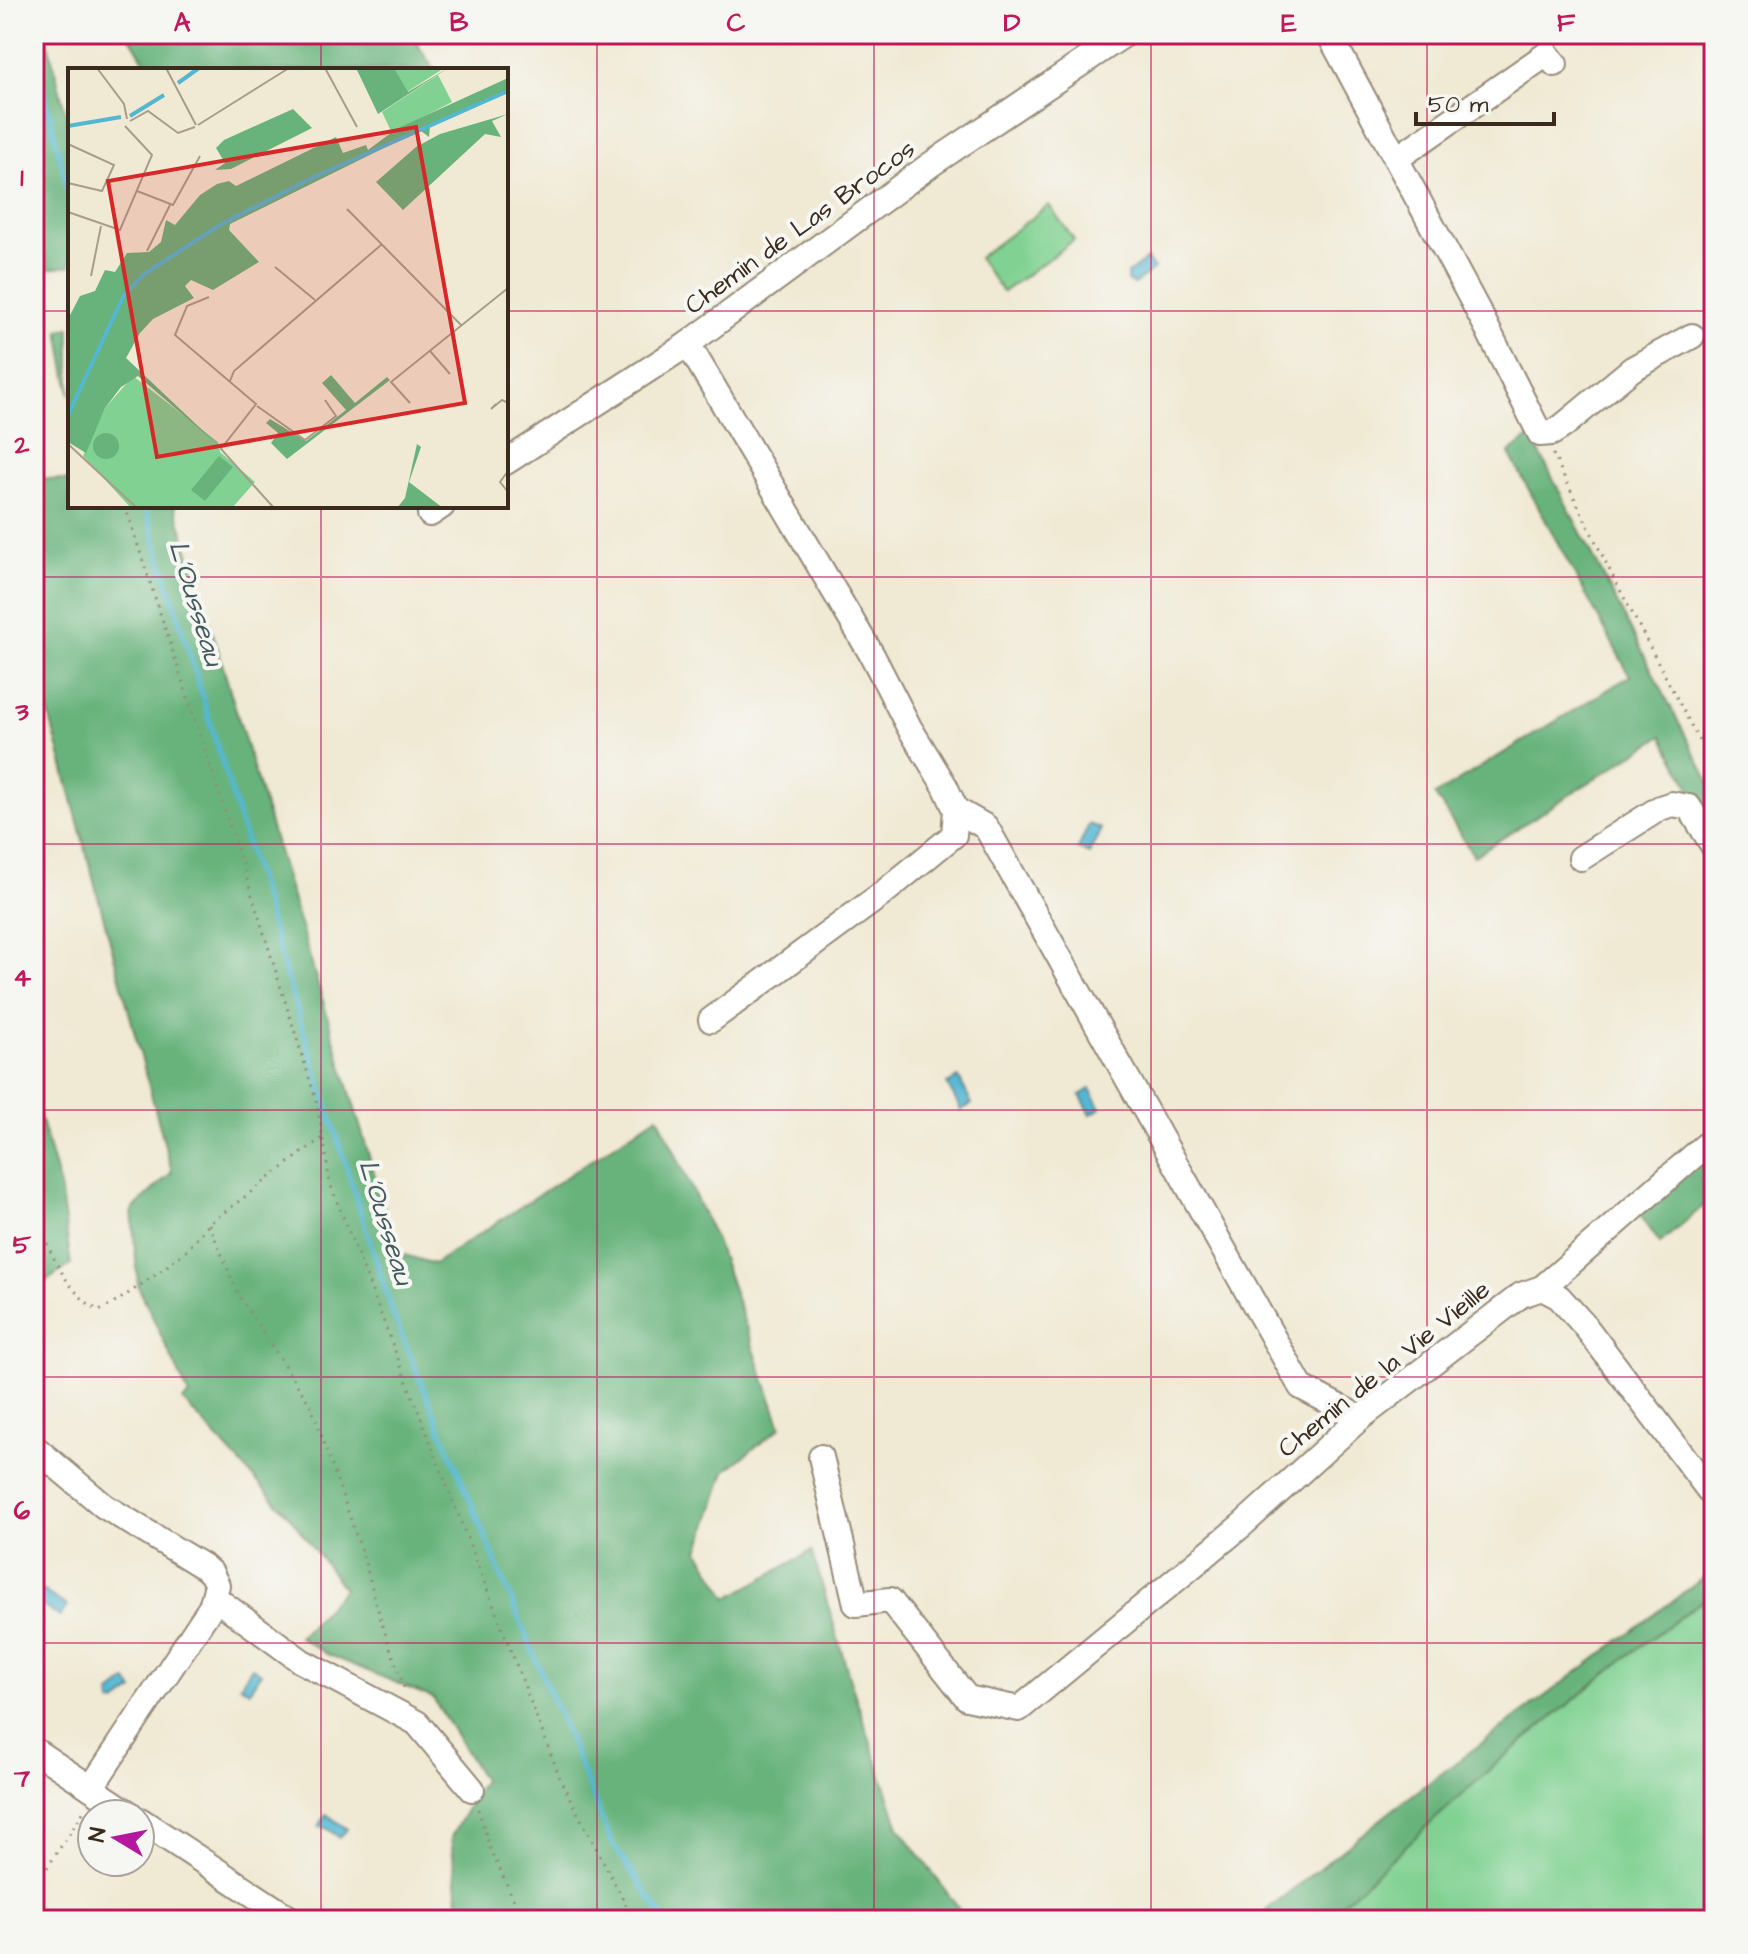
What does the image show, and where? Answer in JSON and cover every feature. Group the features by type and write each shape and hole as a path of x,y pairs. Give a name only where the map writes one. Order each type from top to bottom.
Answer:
{"street":[{"name":"Chemin de Las Brocos","path":"508,461 688,344 930,165 1125,34"},
{"path":"1329,34 1484,322 1540,434 1552,433 1563,426 1632,369 1692,336"},
{"path":"1396,159 1547,54 1555,64"},
{"path":"688,344 872,655 956,810 986,827 1301,1387 1360,1418"},
{"path":"1581,858 1660,808 1672,804 1689,807 1714,847"},
{"path":"711,1020 882,894 954,835 956,810"},
{"name":"Chemin de la Vie Vieille","path":"821,1457 856,1604 890,1600 967,1698 1019,1709 1242,1525 1360,1418 1521,1295 1542,1288 1714,1138"},
{"path":"1542,1288 1559,1297 1585,1326 1714,1497"},
{"path":"34,1447 104,1506 211,1573 217,1585 215,1598 91,1788"},
{"path":"215,1598 301,1661 417,1723 472,1789"},
{"path":"34,1750 106,1798"},
{"path":"156,1831 292,1920"}],"path":[{"path":"1555,456 1608,567 1714,769"},
{"path":"126,508 317,1103 330,1183 562,1783 634,1920"},
{"path":"34,1214 65,1283 99,1311 158,1273 187,1250 209,1224 323,1137"},
{"path":"209,1224 239,1296 311,1406 417,1723"},
{"path":"34,1888 90,1802 91,1788"},
{"path":"472,1789 490,1848 523,1920"}],"green space":[{"path":"34,34 46,34 68,123 68,266 49,269 34,218"},
{"path":"128,34 411,34 433,68 149,68"},
{"path":"1049,205 1074,240 1003,292 978,258"},
{"path":"68,328 68,383 59,330"},
{"path":"1531,436 1714,791 1714,831 1662,736 1474,856 1435,795 1630,676 1509,453"},
{"path":"34,477 68,481 68,508 176,508 398,1253 434,1264 658,1116 716,1241 781,1427 725,1471 699,1551 728,1598 812,1551 851,1683 899,1827 967,1920 460,1918 451,1837 483,1780 433,1698 327,1654 299,1637 344,1589 290,1517 183,1401 189,1395 138,1286 132,1210 172,1172 34,658"},
{"path":"34,1096 60,1187 71,1265 46,1281 34,1254"},
{"path":"1714,1148 1714,1197 1660,1243 1640,1215"},
{"path":"1714,1570 1714,1592 1631,1653 1500,1760 1323,1920 1254,1920 1395,1808"},
{"path":"1714,1592 1714,1920 1323,1920 1500,1760 1631,1653"}],"water":[{"path":"1147,259 1154,269 1134,284 1127,281 1127,274"},
{"path":"1089,824 1101,829 1089,854 1078,849"},
{"path":"959,1078 972,1104 961,1110 947,1084"},
{"path":"1090,1089 1101,1108 1091,1114 1080,1095"},
{"path":"42,1590 67,1606 60,1617 34,1601"},
{"path":"252,1667 261,1673 249,1691 240,1685"},
{"path":"127,1681 134,1690 116,1703 111,1702 110,1694"},
{"path":"326,1814 347,1829 340,1838 319,1827"}],"waterway":[{"name":"L'Ousseau","path":"34,47 68,192"},
{"name":"L'Ousseau","path":"146,508 300,1020 393,1314 612,1843 665,1920"}]}
